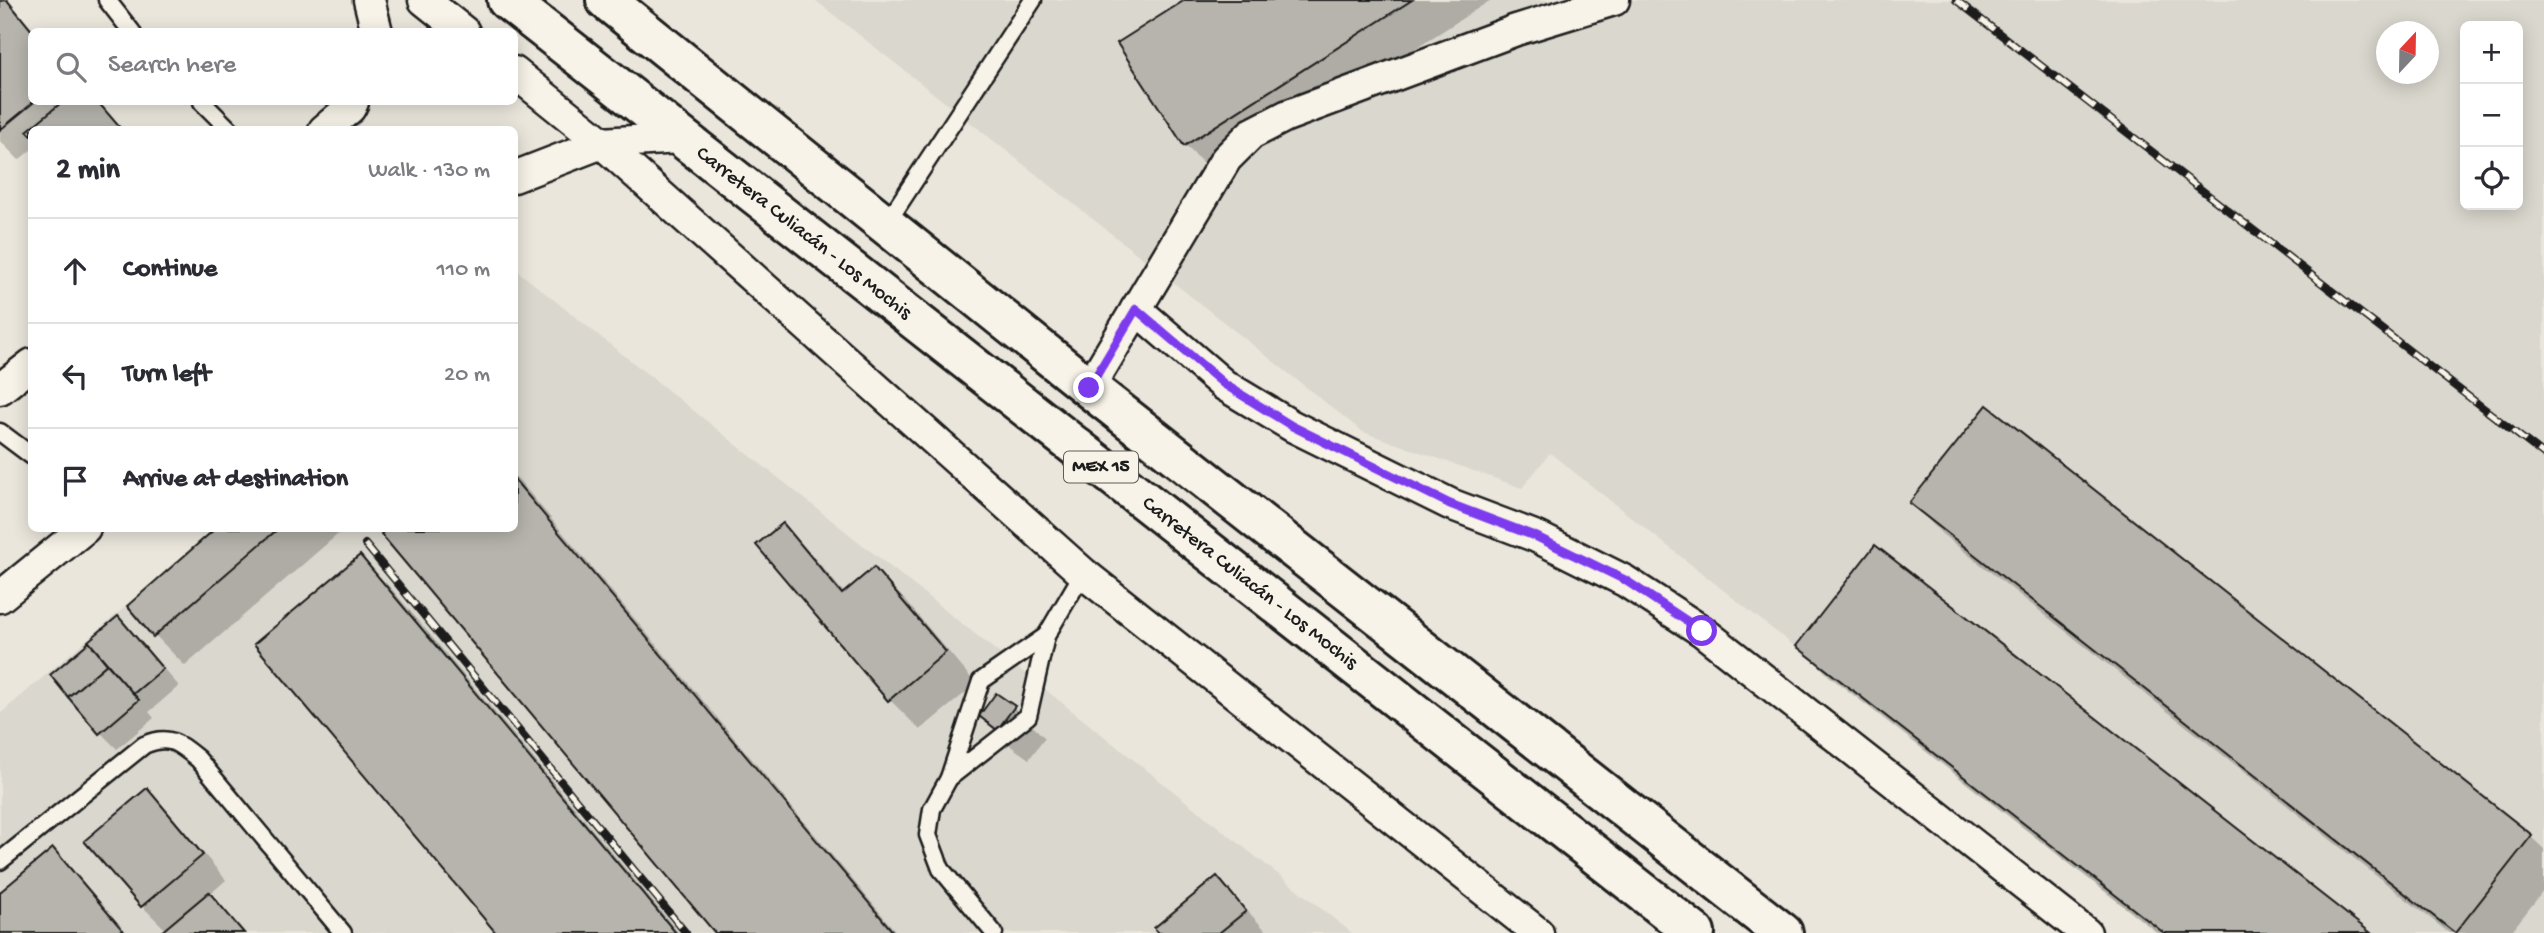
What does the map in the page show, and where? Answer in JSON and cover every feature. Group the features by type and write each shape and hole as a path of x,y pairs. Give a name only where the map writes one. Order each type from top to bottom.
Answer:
{"highway":[{"name":"Carretera Culiacán - Los Mochis","path":"507,0 1695,933"},
{"name":"MEX 15","path":"606,0 1089,388 1783,933"}],"street":[{"path":"369,0 376,28"},
{"path":"425,0 459,28"},
{"path":"1089,388 1226,159 1251,134 1286,116 1516,30 1614,0"},
{"path":"518,75 602,143 1083,573 1538,933"},
{"path":"329,126 352,105"},
{"path":"518,175 602,143 680,138"},
{"path":"1136,309 1224,384 1292,426 1450,504 1537,537 1625,580 1691,623 2086,933"},
{"path":"0,389 28,367"},
{"path":"0,597 80,532"}],"lane":[{"path":"107,0 129,28"},
{"path":"886,224 1033,0"},
{"path":"205,105 226,126"},
{"path":"0,432 28,453"},
{"path":"949,778 1028,716 1046,636 1083,573"},
{"path":"994,933 941,869 928,835 932,809 949,778 981,681 1046,636"},
{"path":"0,860 144,745 156,740 169,740 198,759 343,933"}],"shaded area":[{"path":"815,0 2544,0 2544,933 2157,933 1550,453 1522,488 1363,432"},
{"path":"518,271 1352,933 0,933 0,714 212,532 518,532"}],"building":[{"path":"7,0 30,28 28,105 30,105 0,130 0,1"},
{"path":"1185,0 1412,0 1184,146 1117,43"},
{"path":"58,105 101,105 119,126 33,126"},
{"path":"1987,405 2532,835 2455,933 1909,503"},
{"path":"518,484 894,933 715,933 381,534 518,532"},
{"path":"783,523 842,594 874,567 946,652 888,701 756,545"},
{"path":"211,532 274,532 153,637 127,606"},
{"path":"1875,545 2371,933 2164,933 1796,646"},
{"path":"360,555 676,933 496,933 254,644"},
{"path":"118,616 163,669 133,694 88,641"},
{"path":"89,642 107,664 68,697 50,675"},
{"path":"107,664 139,700 99,734 68,697"},
{"path":"996,693 1015,706 997,730 979,716"},
{"path":"147,788 203,855 141,907 84,841"},
{"path":"53,848 125,933 0,933 0,892"},
{"path":"1217,876 1246,911 1219,933 1158,933 1154,928"},
{"path":"209,892 244,933 160,933"}],"railway":[{"path":"1956,0 2544,455"},
{"path":"365,544 686,933"}],"route":[{"path":"1089,388 1136,309 1224,384 1292,426 1450,504 1537,537 1625,580 1702,631"}]}
